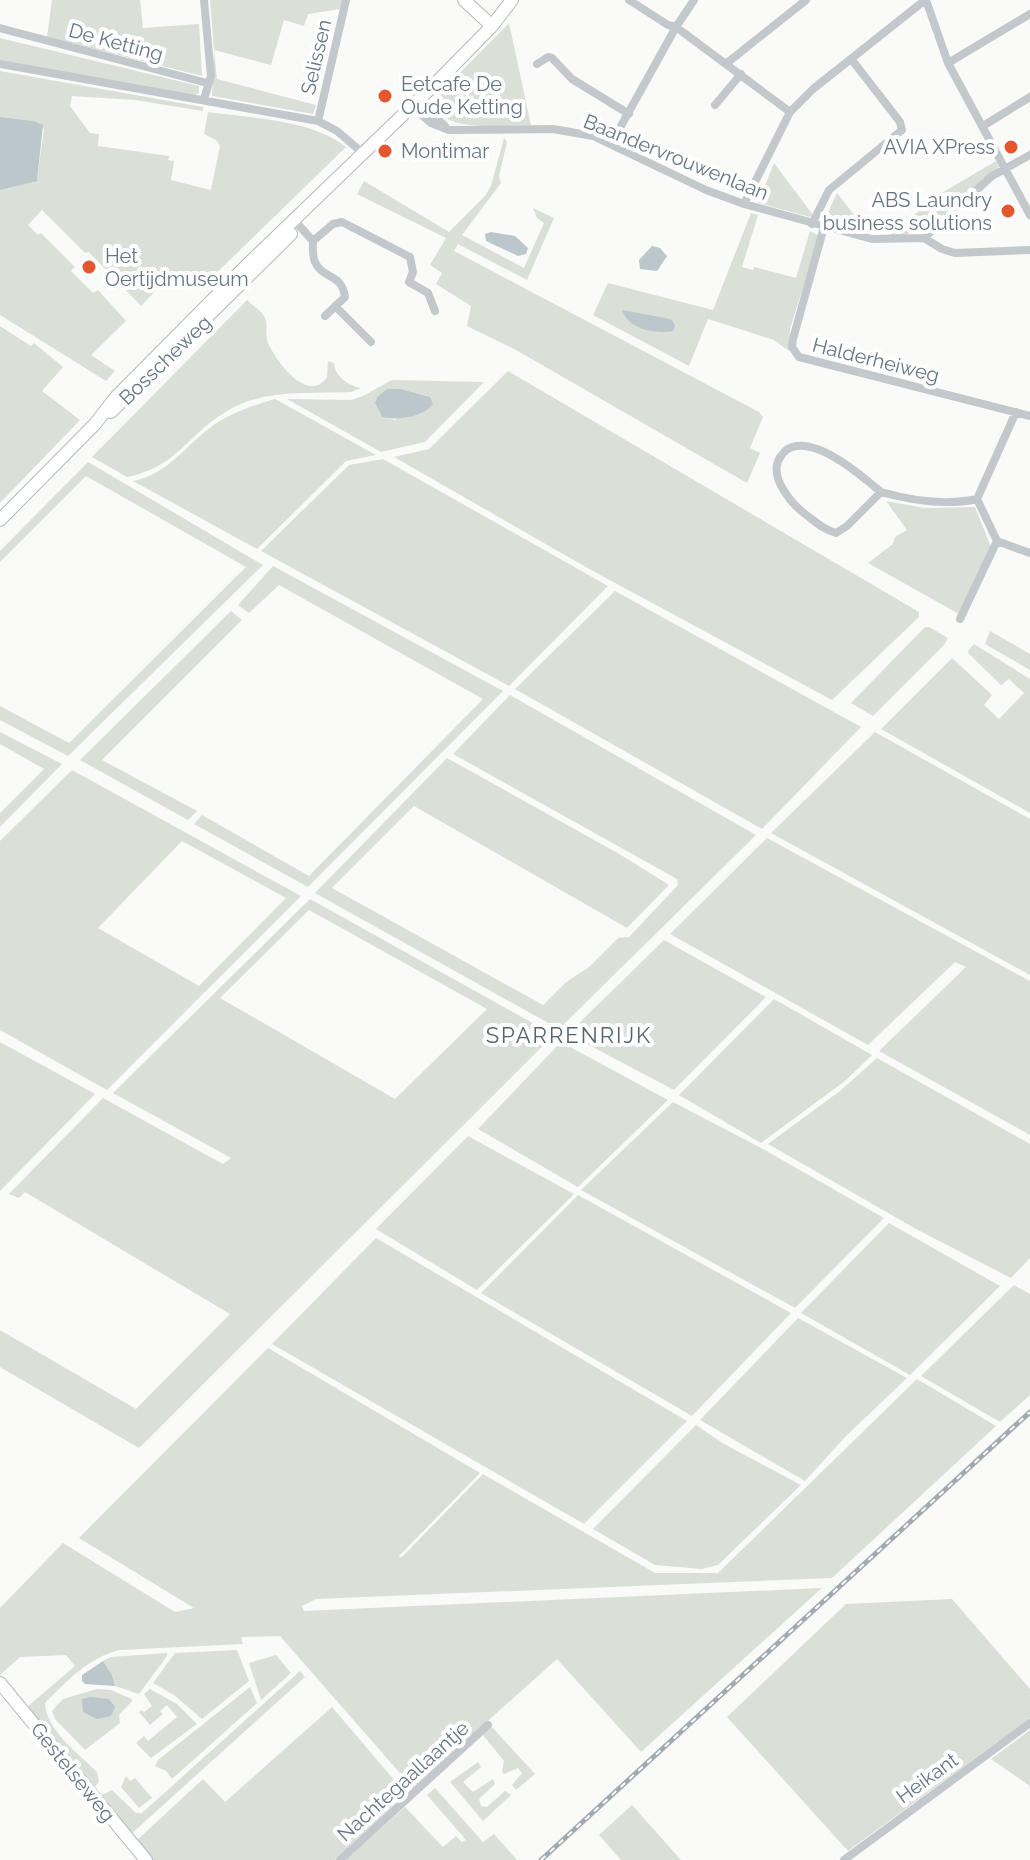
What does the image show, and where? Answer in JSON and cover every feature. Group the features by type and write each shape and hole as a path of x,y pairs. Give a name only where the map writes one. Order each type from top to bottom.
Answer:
{"main road":[{"path":"464,0 492,26"},
{"name":"Bosscheweg","path":"492,26 500,0"},
{"name":"Bosscheweg","path":"0,520 95,424 116,397 297,223 324,201 342,175 492,26 512,0"},
{"name":"Gestelseweg","path":"0,1683 146,1860"}],"street":[{"path":"204,0 211,76 204,99"},
{"name":"Selissen","path":"318,121 346,0"},
{"path":"629,0 676,27 790,112"},
{"path":"611,144 694,0"},
{"path":"727,63 806,0"},
{"path":"744,204 790,112 813,89 925,0 948,63 1030,215"},
{"path":"948,63 1030,14"},
{"name":"De Ketting","path":"0,28 207,83"},
{"path":"537,64 548,57 552,58 572,79 629,114"},
{"path":"812,224 829,190 902,130 900,122 852,60"},
{"name":"De Ketting","path":"0,64 318,121 346,138 364,154"},
{"path":"715,105 741,74"},
{"path":"983,126 1030,97"},
{"name":"Baandervrouwenlaan","path":"414,103 431,123 449,130 553,129 593,136 690,183 744,204 872,239 924,238"},
{"path":"1030,155 992,176 924,238 955,253 1030,250"},
{"path":"313,241 333,224 342,222 410,257 413,272 409,282 428,293 435,311"},
{"path":"297,223 313,241 313,256 318,266 340,281 344,289 345,297 325,316"},
{"name":"Halderheiweg","path":"824,227 793,339 792,347 799,357 1030,416"},
{"path":"335,306 371,342"},
{"path":"1016,412 977,499 997,541 1030,553"},
{"path":"881,492 841,530 836,533 828,531 804,514 790,499 779,482 776,470 779,457 789,448 797,446 824,452 881,492 910,501 977,499"},
{"path":"960,619 997,541"},
{"name":"Heikant","path":"844,1860 1030,1723"},
{"name":"Nachtegaallaantje","path":"340,1860 488,1725"}],"shaded area":[{"path":"52,0 140,0 143,28 199,24 202,76 47,37"},
{"path":"210,0 342,0 340,9 308,14 304,26 284,20 271,65 214,50 217,79 316,105 313,114 212,96 214,49"},
{"path":"509,23 531,125 471,125 444,117 437,108 438,95"},
{"path":"0,38 199,86 199,93 189,98 0,60"},
{"path":"0,71 203,107 203,111 135,100 72,96 70,106 90,133 99,134 98,146 169,156 168,160 174,161 171,180 211,190 220,146 204,134 208,112 298,125 346,147 199,290 182,280 173,284 165,281 141,306 89,252 85,253 42,210 28,225 38,235 41,233 75,267 71,271 93,293 98,290 126,321 91,355 115,371 106,381 0,315 0,190 37,180 44,129 34,121 0,117"},
{"path":"0,117 43,125 37,181 0,190"},
{"path":"504,138 507,142 499,176 501,183 462,235 524,268 544,223 537,218 533,208 554,218 527,280 458,244 454,251 759,412 763,417 750,448 760,453 747,483 516,350 467,326 471,306 436,284 442,273 430,265 446,238 357,194 364,181 449,232 491,186"},
{"path":"996,161 999,167 933,222 918,230 886,238 940,194"},
{"path":"774,163 813,215 810,217 758,203"},
{"path":"837,193 868,233 824,221"},
{"path":"751,213 758,215 742,267 796,278 810,231 819,236 790,329 789,351 774,340 708,319 689,366 593,315 608,283 713,310"},
{"path":"485,234 515,236 528,248 526,254 518,256 486,241"},
{"path":"652,246 660,248 667,256 657,271 640,269 639,260"},
{"path":"247,300 264,316 268,343 293,377 311,386 319,384 327,377 328,361 334,363 343,380 361,388 351,392 302,393 254,399 211,422 158,466 127,477 92,457"},
{"path":"622,310 672,320 675,326 673,331 666,332 643,329 630,322"},
{"path":"0,326 31,346 34,343 63,367 42,391 80,420 0,503"},
{"path":"508,371 919,612 919,617 832,700 591,570 394,457 429,449"},
{"path":"392,380 484,382 425,442 381,452 287,399 351,400","holes":["387,389 401,389 427,396 395,420 382,417 375,403 377,397"]},
{"path":"387,389 401,389 430,397 433,404 409,417 382,417 375,403"},
{"path":"275,399 376,455 346,461 257,549 133,481 156,473 226,418"},
{"path":"383,459 608,586 509,686 261,551 349,465"},
{"path":"88,462 263,565 68,756 0,720 0,706 69,743 246,567 86,476 0,562 0,551"},
{"path":"886,501 925,508 975,507 991,547 959,614 868,563 893,544 895,537 907,530"},
{"path":"273,566 503,691 308,887 194,824 202,815 309,876 483,699 279,585 249,613 238,605"},
{"path":"615,591 861,727 762,829 515,689"},
{"path":"231,611 242,620 102,760 197,811 188,820 80,760"},
{"path":"925,627 948,638 944,645 873,716 851,703"},
{"path":"990,631 1030,654 1030,670 985,644"},
{"path":"974,644 1030,679 1030,813 881,729 952,658 992,695 984,705 999,719 1024,693 1009,679 1001,685 969,654"},
{"path":"510,695 756,835 559,1029 315,893 447,758 669,885 627,928 414,806 332,888 543,1005 618,938 629,937 678,885 677,879 453,754"},
{"path":"0,732 62,764 0,827 0,813 44,769 0,744"},
{"path":"875,732 1030,819 1030,975 771,833"},
{"path":"72,770 301,896 107,1090 0,1030 0,841","holes":["182,841 286,898 199,986 98,928"]},
{"path":"767,838 1030,981 1030,1135 879,1051 966,967 955,962 868,1045 670,934"},
{"path":"310,899 554,1035 139,1448 0,1367 0,1330 136,1409 230,1314 25,1192 19,1198 9,1194 103,1098 223,1164 231,1158 113,1093","holes":["309,910 487,1009 395,1099 220,998"]},
{"path":"664,940 766,997 674,1090 568,1034"},
{"path":"774,999 872,1055 845,1081 761,1143 679,1095"},
{"path":"0,1042 95,1094 0,1191"},
{"path":"561,1042 668,1100 578,1187 478,1129"},
{"path":"877,1058 1030,1144 1030,1258 1011,1278 916,1229 768,1144 840,1091"},
{"path":"673,1102 884,1218 795,1308 581,1190"},
{"path":"468,1136 574,1194 477,1290 376,1229"},
{"path":"578,1195 791,1313 692,1416 481,1293"},
{"path":"889,1223 1000,1286 910,1375 801,1313"},
{"path":"376,1238 687,1421 584,1524 272,1344"},
{"path":"1014,1285 1030,1294 1030,1395 1000,1422 921,1376"},
{"path":"798,1318 907,1378 846,1436 805,1481 700,1420"},
{"path":"268,1348 480,1473 399,1556 401,1558 483,1474 655,1573 718,1573 917,1379 996,1426 832,1578 316,1599 302,1606 304,1611 822,1588 641,1752 557,1659 413,1788 280,1636 241,1637 243,1644 109,1653 79,1671 45,1703 57,1732 97,1772 99,1782 92,1790 26,1708 75,1666 66,1655 20,1657 0,1675 0,1608 63,1543 175,1612 194,1608 79,1538"},
{"path":"696,1425 724,1444 801,1485 718,1565 702,1569 655,1565 593,1529"},
{"path":"952,1599 1030,1689 1030,1718 848,1851 727,1717 846,1604"},
{"path":"237,1650 249,1681 202,1719 174,1695 153,1683 175,1653"},
{"path":"167,1653 139,1694 115,1686 103,1661 111,1657"},
{"path":"276,1655 291,1673 261,1700 249,1663"},
{"path":"103,1661 115,1686 85,1684 82,1675"},
{"path":"300,1671 305,1677 130,1835 98,1797 112,1790 136,1813 142,1813"},
{"path":"250,1687 257,1703 172,1779 166,1771 155,1766 158,1760"},
{"path":"97,1689 111,1690 132,1701 119,1715 120,1723 85,1750 55,1719 52,1711 63,1699"},
{"path":"150,1689 177,1704 197,1724 151,1758 136,1743 144,1736 148,1741 177,1717 167,1705 160,1711 163,1714 150,1725 139,1712 152,1706 144,1694"},
{"path":"82,1699 109,1699 115,1707 111,1716 97,1719 83,1712"},
{"path":"332,1707 406,1794 334,1860 150,1860 135,1842 203,1779 225,1802"},
{"path":"492,1727 535,1774 516,1790 512,1785 522,1773 518,1768 504,1774 502,1772 504,1761 483,1735"},
{"path":"1030,1730 1030,1786 991,1759"},
{"path":"478,1762 481,1767 463,1782 473,1792 493,1779 495,1784 479,1799 481,1806 487,1807 505,1791 511,1795 483,1821 450,1782"},
{"path":"126,1776 130,1781 135,1778 152,1798 139,1808 121,1787"},
{"path":"435,1788 483,1842 494,1834 517,1860 345,1860 405,1807 443,1847 456,1836 462,1842 466,1840 427,1795"},
{"path":"632,1805 681,1860 621,1860 599,1835"}],"railway":[{"path":"541,1860 1030,1412"}],"place":[{"name":"Eetcafe De Oude Ketting","path":"385,96"},
{"name":"AVIA XPress","path":"1011,147"},
{"name":"Montimar","path":"385,151"},
{"name":"ABS Laundry business solutions","path":"1008,211"},
{"name":"Het Oertijdmuseum","path":"89,267"}],"district":[{"name":"SPARRENRIJK","path":"569,1035"}]}
